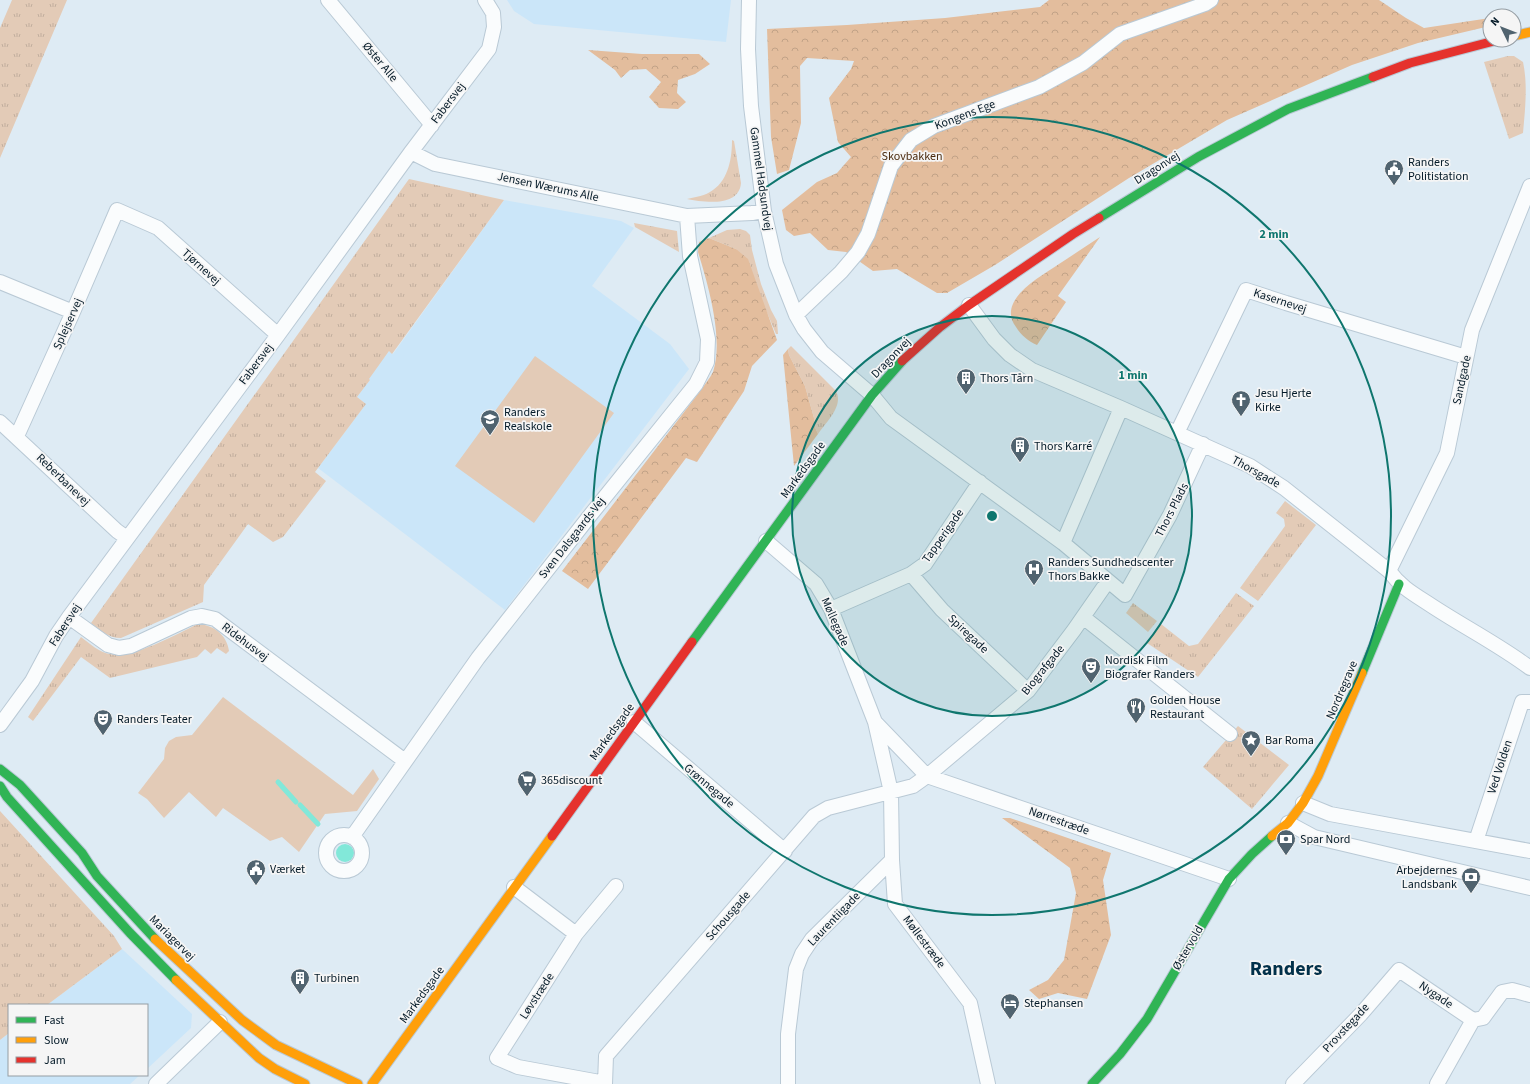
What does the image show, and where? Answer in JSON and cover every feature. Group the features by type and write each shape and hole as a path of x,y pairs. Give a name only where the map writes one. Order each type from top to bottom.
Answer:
{"main road":[{"name":"Dragonvej","path":"872,395 905,358 969,305 1073,234 1198,157 1288,109 1410,63 1482,44"},
{"name":"Markedsgade","path":"372,1084 872,395"},
{"name":"Nordregrave","path":"1303,803 1318,776 1399,584"},
{"name":"Mariagervej","path":"0,769 20,785 82,853 97,876 164,949 226,1006 262,1036 276,1045 358,1084"},
{"path":"0,786 7,797 130,933 186,990 259,1058 275,1069 305,1084"},
{"name":"Østervold","path":"1092,1083 1120,1054 1147,1020 1229,879 1252,854 1288,823 1303,803"}],"street":[{"name":"Øster Alle","path":"328,0 432,125"},
{"name":"Fabersvej","path":"0,725 32,680 56,636 69,617 278,335 411,152 489,49 494,27 492,14 485,0"},
{"name":"Gammel Hadsundvej","path":"749,0 748,49 750,98 764,211 776,264 796,315 804,329 822,352 872,395"},
{"name":"Kongens Ege","path":"796,315 841,272 858,252 868,234 891,166 911,140 934,126 1039,87 1084,63 1120,34 1205,4 1211,0"},
{"name":"Jensen Wærums Alle","path":"411,152 435,164 687,216 752,213 764,211"},
{"name":"Sandgade","path":"1389,572 1446,454 1472,330 1530,186"},
{"name":"Tjørnevej","path":"117,210 158,228 278,335"},
{"name":"Splejservej","path":"17,436 117,210"},
{"name":"Sven Dalsgaards Vej","path":"352,837 478,658 696,384 707,362 708,339 690,256 687,216"},
{"path":"0,282 73,312"},
{"name":"Kasernevej","path":"1177,433 1246,290 1466,357"},
{"name":"Thorsgade","path":"969,305 994,339 1010,355 1032,370 1122,408 1250,466 1284,488 1389,572 1399,584 1449,618 1516,657 1530,668"},
{"path":"872,395 891,418 1063,542 1108,581"},
{"path":"1063,542 1122,408"},
{"name":"Reberbanevej","path":"0,422 17,436 117,531 127,538"},
{"name":"Thors Plads","path":"1108,581 1125,595 1170,516 1203,444"},
{"name":"Tapperigade","path":"831,609 911,574 925,564 980,482"},
{"name":"Møllegade","path":"766,541 816,584 831,609 875,722 891,792"},
{"name":"Spiregade","path":"911,574 942,610 1028,691"},
{"name":"Biografgade","path":"927,776 1028,691 1074,630 1108,581"},
{"name":"Ridehusvej","path":"69,617 108,645 119,648 131,646 191,618 202,616 215,619 405,761"},
{"path":"1083,617 1230,734"},
{"name":"Ved Volden","path":"1476,841 1522,702 1530,702"},
{"name":"Grønnegade","path":"634,722 785,850"},
{"name":"Møllegade","path":"875,722 927,776"},
{"path":"891,792 913,786 927,776"},
{"name":"Nørrestræde","path":"927,776 1229,879"},
{"name":"Schousgade","path":"605,1084 606,1056 814,816 828,808 891,792"},
{"name":"Møllestræde","path":"891,792 892,860 895,904 970,1004 988,1084"},
{"path":"1303,803 1330,814 1530,851"},
{"path":"1288,823 1314,837 1530,888"},
{"name":"Laurentiigade","path":"788,1084 788,1034 796,969 802,954 812,939 892,860"},
{"name":"Løvstræde","path":"605,1084 518,1067 497,1058 576,934 616,886"},
{"path":"514,887 576,934"},
{"name":"Nygade","path":"1399,970 1474,1020"},
{"name":"Provstegade","path":"1293,1084 1399,970"},
{"path":"1438,1084 1474,1020 1483,1018 1502,992 1512,990 1530,995"},
{"path":"156,1084 220,1022"}],"shaded area":[{"path":"507,0 731,0 726,42 534,24 514,11"},
{"name":"Randers Realskole","path":"504,200 621,221 634,228 592,286 670,344 689,369 505,610 318,468 366,404 357,397 370,380 368,379 389,351 393,354"},
{"path":"345,844 351,847 354,853 351,859 345,862 339,859 336,853 339,847"},
{"path":"122,949 192,1014 191,1028 148,1068 148,1004 48,1004"},
{"path":"8,1034 8,1076 139,1076 130,1084 0,1084 0,1040"}],"green space":[{"path":"12,0 67,0 0,158 0,28"},
{"name":"Skovbakken","path":"1049,0 1379,0 1424,28 1482,19 1482,28 1418,43 1352,65 1227,120 1129,178 995,265 947,293 937,293 897,269 873,271 846,252 828,250 810,233 794,236 786,230 782,210 817,182 837,173 851,157 838,142 829,98 851,69 854,61 807,58 800,66 801,123 789,170 777,174 771,137 767,29 945,18 1040,7"},
{"path":"588,50 642,54 699,54 710,64 695,74 678,80 677,93 686,102 678,109 659,108 649,97 661,82 646,69 630,70 621,78 615,70"},
{"path":"1514,56 1523,62 1526,89 1523,133 1509,139 1484,62"},
{"path":"732,140 734,141 741,183 739,191 727,200 719,202 687,199 707,194 723,180 730,160"},
{"path":"409,179 504,200 392,354 389,351 357,397 366,404 315,472 326,481 283,537 273,542 248,524 204,585 203,602 121,638 112,637 101,631 91,623"},
{"path":"634,223 677,231 679,252 635,227"},
{"path":"740,229 746,231 750,235 752,250 761,284 777,321 778,334 776,334 736,249 709,238 727,230"},
{"path":"1100,237 1058,296 1066,302 1037,345 1028,340 1018,330 1011,317 1012,308 1016,299 1023,290 1041,276"},
{"path":"709,238 736,249 748,259 777,340 752,366 744,391 697,462 686,458 588,589 562,571 701,390 713,372 717,344 716,328 710,296 698,252 699,242"},
{"path":"791,346 836,391 838,397 838,402 833,414 818,434 814,425 814,418 805,386 789,355 788,349"},
{"path":"788,349 789,355 805,386 814,418 814,425 818,434 794,466 783,355"},
{"path":"535,356 614,413 534,523 455,466"},
{"path":"1285,501 1316,525 1258,601 1240,588 1285,526 1284,519 1276,513"},
{"path":"1236,593 1254,606 1198,677 1147,643 1161,624 1189,646 1198,644"},
{"path":"1133,603 1157,621 1148,632 1126,613"},
{"path":"198,624 209,626 219,632 226,640 229,651 226,654 217,648 211,654 205,649 197,657 110,678 81,657 33,721 28,717 81,637 102,652 119,655 154,645"},
{"path":"223,697 353,795 373,769 379,779 357,811 325,814 299,852 282,837 270,841 223,808 216,817 189,792 164,818 147,799 138,793 164,759 165,748 169,741 176,737 192,735"},
{"path":"1238,726 1289,765 1252,809 1203,767"},
{"path":"0,811 114,936 122,949 48,1004 8,1004 8,1034 0,1040"},
{"path":"1002,818 1010,818 1111,853 1103,880 1111,935 1087,999 1058,993 1039,999 1029,990 1048,980 1064,960 1076,893 1070,868"}],"waterway":[{"path":"278,782 296,802"},
{"path":"300,805 318,824"}],"traffic: fast":[{"path":"1099,218 1198,157 1288,109 1373,77"},
{"path":"692,642 872,395 902,361"},
{"path":"1362,673 1399,584"},
{"path":"0,769 20,785 82,853 97,876 155,939"},
{"path":"0,786 7,797 130,933 176,980"},
{"path":"1092,1084 1120,1054 1147,1019 1229,879 1252,854 1272,836"}],"traffic: slow":[{"path":"1522,34 1530,32"},
{"path":"1272,836 1288,823 1303,803 1318,776 1362,673"},
{"path":"372,1084 552,836"},
{"path":"155,939 242,1020 276,1045 358,1084"},
{"path":"176,980 259,1058 275,1069 305,1084"}],"traffic: jam":[{"path":"1373,77 1410,63 1482,44"},
{"path":"902,361 940,327 969,305 1099,218"},
{"path":"552,836 692,642"}],"place":[{"name":"Randers Politistation","path":"1394,186"},
{"name":"Thors Tårn","path":"966,395"},
{"name":"Jesu Hjerte Kirke","path":"1241,417"},
{"name":"Randers Realskole","path":"490,436"},
{"name":"Thors Karré","path":"1020,463"},
{"name":"Randers Sundhedscenter Thors Bakke","path":"1034,586"},
{"name":"Nordisk Film Biografer Randers","path":"1091,684"},
{"name":"Golden House Restaurant","path":"1136,724"},
{"name":"Randers Teater","path":"103,736"},
{"name":"Bar Roma","path":"1251,757"},
{"name":"365discount","path":"527,797"},
{"name":"Spar Nord","path":"1286,856"},
{"name":"Værket","path":"256,886"},
{"name":"Arbejdernes Landsbank","path":"1471,894"},
{"name":"Turbinen","path":"300,995"},
{"name":"Stephansen","path":"1010,1020"}],"district":[{"name":"Randers","path":"1286,969"}]}
